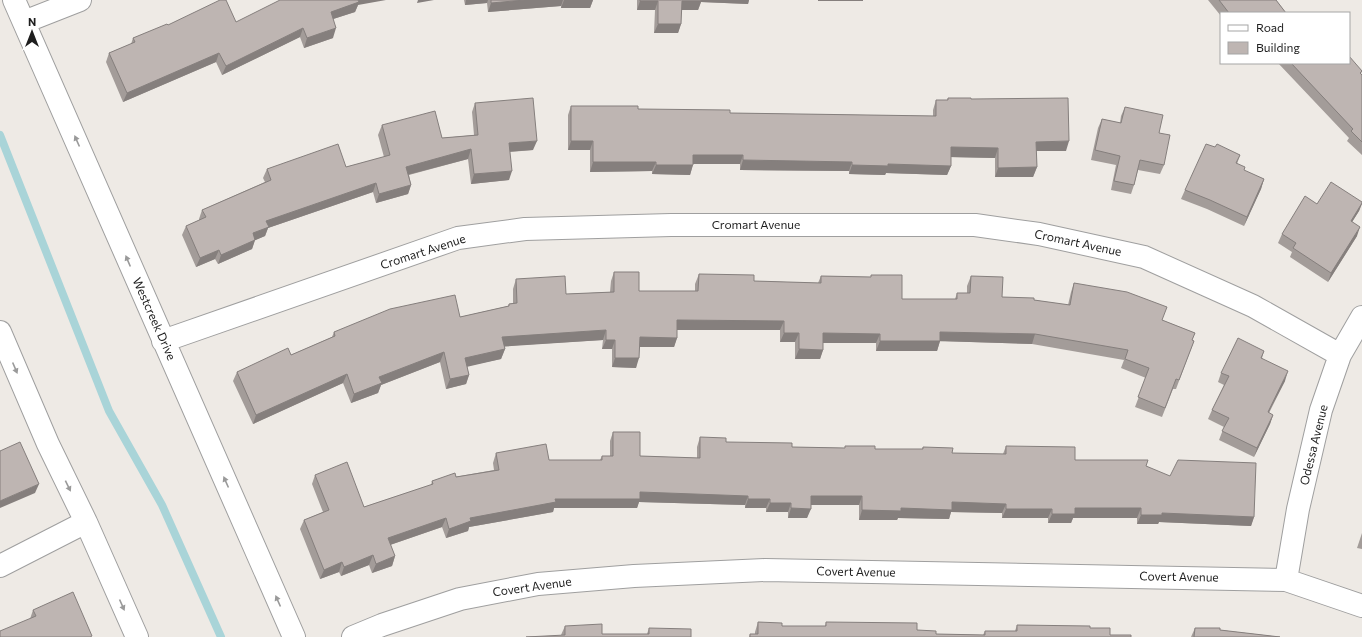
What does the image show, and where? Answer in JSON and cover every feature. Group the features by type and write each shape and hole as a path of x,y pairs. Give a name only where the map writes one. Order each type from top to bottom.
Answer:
{"street":[{"name":"Westcreek Drive","path":"14,0 294,637"},
{"path":"24,22 80,0"},
{"name":"Cromart Avenue","path":"163,341 458,238 525,229 671,225 975,225 1039,234 1144,257 1253,306 1340,355"},
{"name":"Odessa Avenue","path":"1286,580 1298,509 1321,410 1340,355 1362,317"},
{"path":"0,332 48,444 86,522 137,637"},
{"path":"0,566 86,522"},
{"name":"Covert Avenue","path":"353,637 382,625 460,599 538,584 634,576 765,570 1286,580 1362,606"}],"building":[{"path":"220,0 226,0 236,22 280,0 358,0 359,2 331,12 336,28 307,38 303,28 226,66 219,53 127,93 109,53 135,42 133,38 167,24 168,25"},
{"path":"491,0 525,0 491,3"},
{"path":"640,0 701,1 682,1 681,24 658,24 658,1"},
{"path":"1219,0 1276,0 1285,12 1228,12"},
{"path":"1350,57 1362,71 1360,73 1362,75 1362,142 1351,131 1353,129 1292,64 1350,64"},
{"path":"533,98 537,141 509,143 512,171 474,174 471,149 406,167 411,185 379,194 376,183 266,221 269,227 253,233 255,240 221,255 219,250 200,258 186,226 206,217 202,210 271,180 267,169 338,144 346,167 390,155 382,125 435,111 442,138 478,135 475,103"},
{"path":"948,98 1068,98 1069,141 1036,142 1037,167 998,168 998,148 951,147 951,166 888,164 888,166 852,165 852,162 743,160 743,155 693,155 693,165 656,165 656,162 593,162 593,141 571,141 571,106 638,106 638,109 730,110 730,113 936,116 936,100 948,100"},
{"path":"1125,107 1163,115 1159,133 1170,135 1164,165 1140,160 1134,185 1114,181 1120,156 1095,150 1102,119 1121,123"},
{"path":"1206,144 1215,147 1217,144 1240,155 1236,163 1245,167 1244,170 1264,179 1247,217 1185,190"},
{"path":"1331,182 1362,203 1351,221 1360,227 1331,273 1293,248 1296,243 1282,234 1305,196 1317,204"},
{"path":"614,272 639,272 639,291 698,291 699,274 754,275 754,281 821,283 821,276 871,277 871,275 902,275 902,299 957,299 957,293 970,293 971,276 1003,277 1002,297 1034,298 1034,300 1070,305 1074,283 1127,292 1167,307 1162,320 1195,333 1192,340 1194,341 1179,380 1176,379 1165,408 1138,397 1149,368 1125,359 1128,350 1035,334 940,332 940,341 880,341 880,334 823,333 823,350 799,349 799,333 784,333 784,321 677,320 677,338 640,337 639,358 615,358 615,340 606,340 606,330 502,337 505,349 465,358 469,375 450,379 444,352 379,377 382,383 354,394 347,374 256,415 237,372 288,348 291,355 335,336 334,332 390,309 455,295 460,317 509,306 509,304 517,303 516,279 565,276 566,294 614,292"},
{"path":"1238,338 1264,351 1261,358 1288,371 1268,412 1273,415 1257,448 1222,431 1229,418 1212,410 1229,376 1221,373"},
{"path":"613,432 640,432 640,456 700,458 700,437 726,438 726,442 792,443 792,447 845,448 845,446 875,446 875,449 923,449 923,447 953,448 952,453 1006,454 1006,446 1075,447 1075,460 1148,460 1146,466 1170,476 1178,460 1256,463 1254,517 1162,513 1162,515 1141,515 1141,508 1075,508 1075,514 1052,514 1052,509 1006,509 1006,504 952,502 952,510 901,508 901,511 862,510 862,496 811,496 811,509 791,508 791,503 770,503 770,499 748,499 748,496 640,492 640,499 555,499 556,502 470,518 471,521 449,529 446,518 388,538 395,556 376,564 373,555 344,567 342,562 324,570 304,520 329,510 315,475 347,462 364,507 433,484 432,481 455,473 456,477 499,470 496,453 546,444 549,460 602,460 602,456 613,456"},
{"path":"20,442 39,484 0,501 0,451"},
{"path":"73,592 92,636 0,637 0,631 36,616 33,610"},
{"path":"758,622 782,623 782,626 826,626 826,622 917,623 917,630 936,631 936,634 985,635 985,631 1017,631 1017,625 1090,626 1090,628 1110,628 1110,635 1131,635 1131,637 750,637 750,634 758,634"},
{"path":"602,624 602,634 649,634 649,628 691,629 691,637 526,637 565,635 565,626"},
{"path":"1195,628 1220,628 1220,630 1280,637 1194,637"}],"waterway":[{"path":"0,135 109,411 162,505 221,637"}]}
